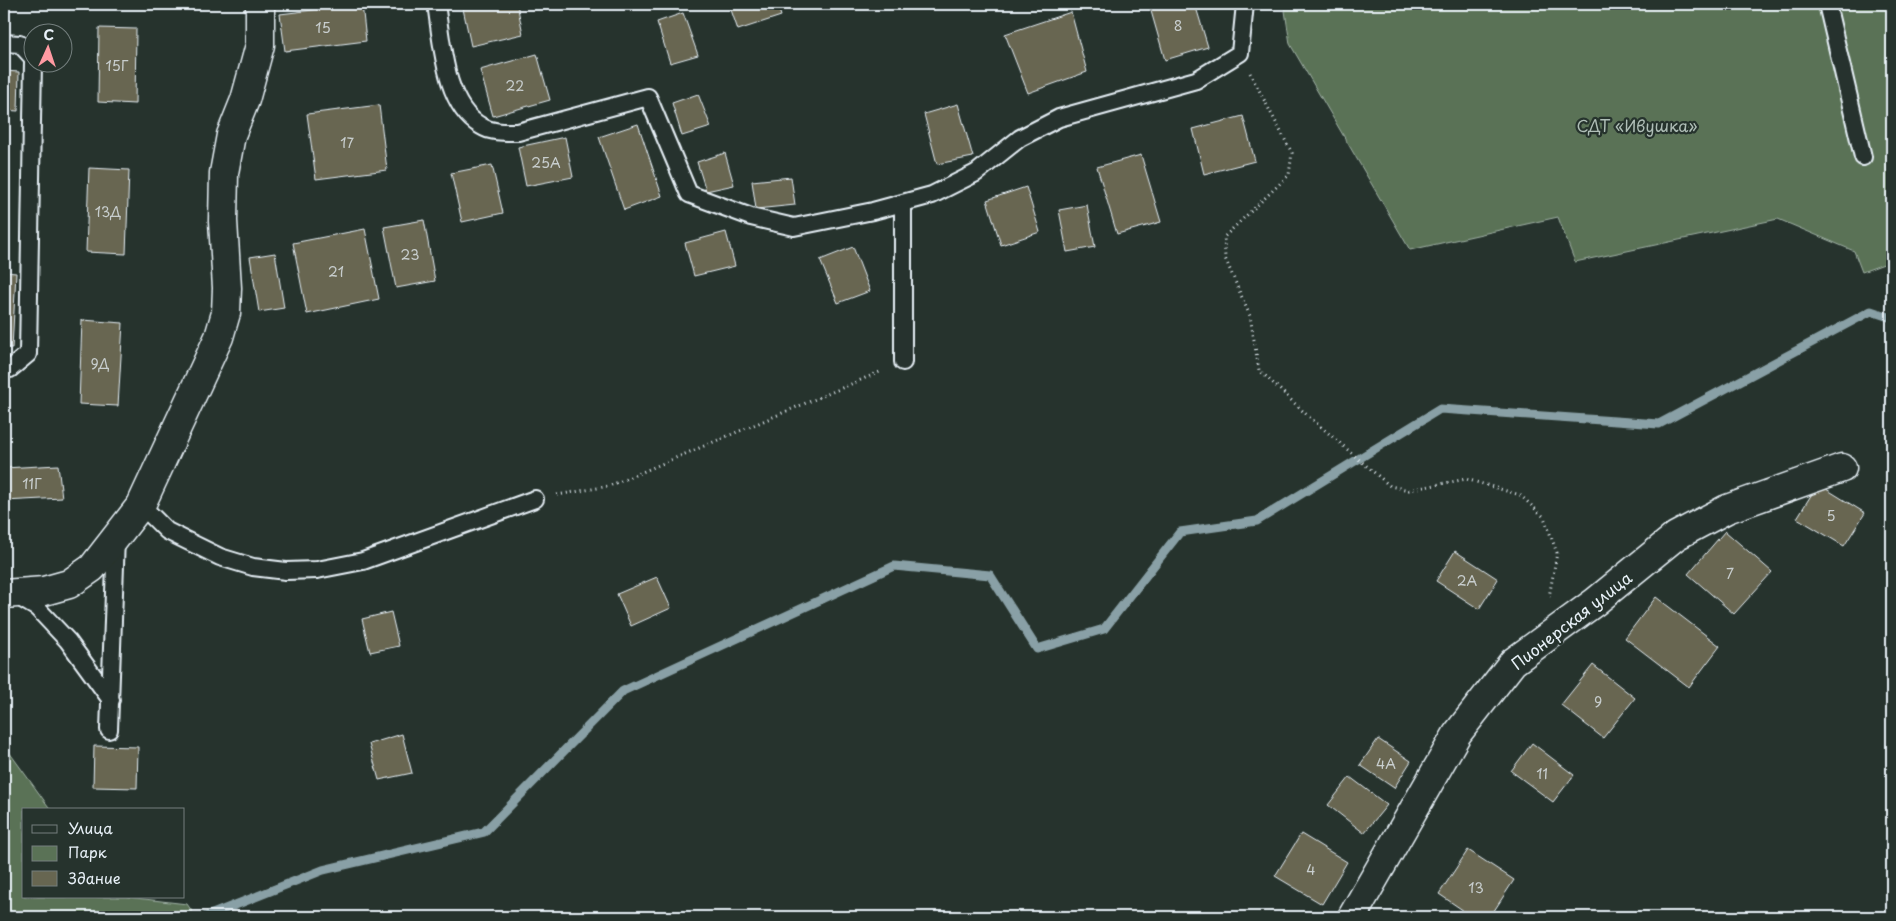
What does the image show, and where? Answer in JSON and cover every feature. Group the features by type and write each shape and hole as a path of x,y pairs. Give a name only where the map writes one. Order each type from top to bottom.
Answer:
{"street":[{"path":"8,594 44,591 69,584 92,568 142,504 219,337 226,313 228,288 223,221 224,173 231,135 245,100 260,45 260,4"},
{"name":"Пионерская улица","path":"1352,917 1457,734 1513,662 1595,602 1676,536 1727,509 1842,468"}],"lane":[{"path":"436,4 447,74 461,110 481,127 498,132 518,132 648,97 688,194 751,217 794,227 873,211 932,195 976,173 1020,138 1059,118 1196,80 1240,53 1245,4"},
{"path":"1827,4 1863,158"},
{"path":"4,43 20,44 22,46"},
{"path":"4,368 10,369 28,354 33,72"},
{"path":"903,203 903,362"},
{"path":"142,504 167,531 220,557 253,567 286,571 317,570 363,561 535,499"},
{"path":"109,730 116,538"},
{"path":"8,594 37,608 68,641 111,700"}],"path":[{"path":"1240,53 1292,154 1290,175 1224,237 1225,258 1250,316 1259,370 1306,414 1390,486 1409,490 1466,479 1520,495 1544,517 1557,553 1547,605 1550,635"},
{"path":"535,499 609,486 903,362"}],"green space":[{"name":"СДТ «Ивушка»","path":"1284,4 1892,4 1892,261 1862,272 1854,251 1778,219 1575,262 1558,217 1410,250 1290,44"},
{"path":"4,745 50,808 22,808 22,898 136,898 187,904 196,917 4,917"}],"building":[{"path":"362,4 366,41 285,51 280,14"},
{"path":"462,4 517,4 523,34 471,46"},
{"path":"729,4 777,4 781,16 738,30"},
{"path":"1149,4 1195,4 1208,47 1165,60"},
{"path":"1071,12 1087,72 1028,93 1005,34"},
{"path":"683,13 698,55 670,63 657,22"},
{"path":"99,28 136,29 135,104 98,102"},
{"path":"537,54 550,100 493,116 480,70"},
{"path":"4,71 19,72 18,111 4,110"},
{"path":"698,94 711,127 682,136 672,103"},
{"path":"958,104 973,157 937,164 924,114"},
{"path":"379,105 387,170 316,179 307,114"},
{"path":"1243,116 1255,161 1204,174 1193,129"},
{"path":"638,124 662,196 624,210 599,137"},
{"path":"565,137 573,177 526,186 518,147"},
{"path":"725,153 734,185 706,191 697,162"},
{"path":"1141,155 1161,222 1117,234 1097,167"},
{"path":"492,165 503,213 462,222 451,173"},
{"path":"89,168 129,170 126,254 86,252"},
{"path":"791,177 795,205 756,209 752,181"},
{"path":"1026,187 1040,232 1001,245 987,200"},
{"path":"1087,205 1095,247 1067,252 1059,210"},
{"path":"424,220 435,281 396,288 384,227"},
{"path":"365,229 379,299 307,314 293,243"},
{"path":"726,232 735,266 694,276 685,243"},
{"path":"853,247 870,291 838,303 820,260"},
{"path":"275,253 284,308 259,312 250,257"},
{"path":"4,272 16,273 12,348 4,347"},
{"path":"82,320 123,323 118,406 79,404"},
{"path":"58,465 62,498 4,501 4,468"},
{"path":"1818,484 1865,513 1844,546 1797,518"},
{"path":"1725,531 1772,572 1734,614 1688,574"},
{"path":"1455,551 1498,579 1479,609 1436,581"},
{"path":"657,577 671,608 631,626 617,594"},
{"path":"1656,597 1720,646 1689,687 1625,638"},
{"path":"391,612 399,646 370,652 362,619"},
{"path":"1593,665 1635,698 1603,738 1561,705"},
{"path":"402,734 412,773 379,780 369,744"},
{"path":"1378,739 1411,761 1394,788 1360,765"},
{"path":"1532,743 1574,775 1553,802 1511,771"},
{"path":"94,746 138,747 137,788 93,787"},
{"path":"1350,777 1387,805 1364,833 1328,805"},
{"path":"1301,834 1347,862 1322,904 1275,876"},
{"path":"1468,850 1514,880 1490,917 1473,917 1439,894"}],"waterway":[{"path":"205,917 323,870 484,832 623,691 894,566 990,575 1037,649 1104,629 1180,532 1257,521 1440,409 1659,424 1871,311 1892,318"}]}
